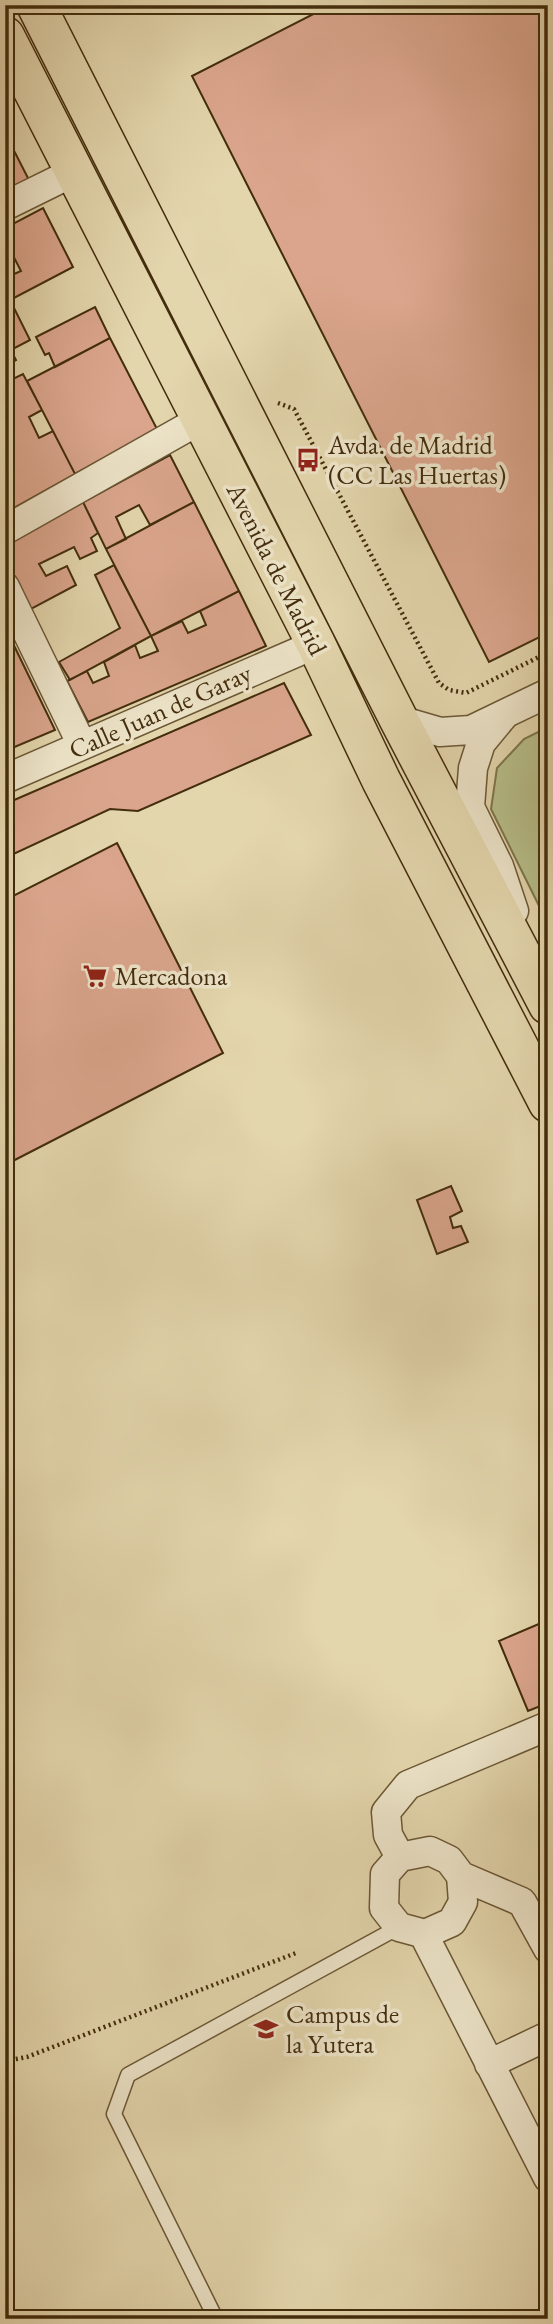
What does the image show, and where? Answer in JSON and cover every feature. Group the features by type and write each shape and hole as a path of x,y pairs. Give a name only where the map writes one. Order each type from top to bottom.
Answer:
{"main road":[{"name":"Avenida de Madrid","path":"36,5 399,720 544,998"},
{"name":"Avenida de Madrid","path":"5,36 316,644 381,780 548,1103"}],"street":[{"path":"5,206 74,172"},
{"path":"5,530 200,420"},
{"path":"5,587 82,745"},
{"name":"Calle Juan de Garay","path":"5,779 316,644"},
{"path":"399,720 440,732 471,730 548,693"},
{"path":"505,714 481,743 473,768 470,807 499,866 544,998"},
{"path":"400,1857 388,1835 386,1812 408,1785 548,1726"},
{"path":"548,1949 522,1902 461,1876 449,1860 430,1851 400,1857 385,1874 384,1908 427,1941 548,2178"},
{"path":"412,1930 452,1922 463,1902 461,1876"},
{"path":"489,2064 548,2036"}],"lane":[{"path":"216,2319 114,2114 128,2074 412,1930"}],"path":[{"path":"276,402 294,409 439,683 449,690 466,693 541,656 548,669"}],"green space":[{"path":"548,727 548,924 491,809 497,768 524,739"}],"building":[{"path":"331,5 548,5 548,633 489,662 192,76"},
{"path":"5,133 29,180 5,192"},
{"path":"43,208 73,267 10,300 30,340 11,350 5,339 5,278 21,271 5,240 5,228"},
{"path":"95,307 110,338 55,367 49,353 45,355 36,337"},
{"path":"110,338 157,429 75,474 27,381"},
{"path":"5,339 16,360 5,366"},
{"path":"5,368 11,380 23,374 42,410 29,417 39,438 53,431 75,474 5,513"},
{"path":"170,455 194,502 150,525 139,505 116,517 126,539 106,549 83,502"},
{"path":"83,502 98,533 91,538 97,551 80,559 74,547 39,564 46,576 67,566 76,585 31,609 5,557 5,546"},
{"path":"194,502 239,591 151,636 106,549"},
{"path":"114,565 151,636 70,680 59,662 120,628 95,575"},
{"path":"239,591 266,646 88,722 67,681 87,671 93,683 109,676 104,662 135,645 140,658 158,651 151,636 182,621 188,633 206,625 200,611"},
{"path":"5,627 55,730 5,751"},
{"path":"284,683 311,735 138,811 110,809 5,858 5,804"},
{"name":"Mercadona","path":"117,843 223,1053 5,1165 5,900"},
{"path":"451,1186 462,1211 450,1217 453,1228 461,1226 468,1242 437,1254 417,1200"},
{"path":"548,1620 548,1703 528,1711 499,1641"}],"place":[{"name":"Avda. de Madrid (CC Las Huertas)","path":"308,460"},
{"name":"Mercadona","path":"95,976"},
{"name":"Campus de la Yutera","path":"266,2029"}]}
